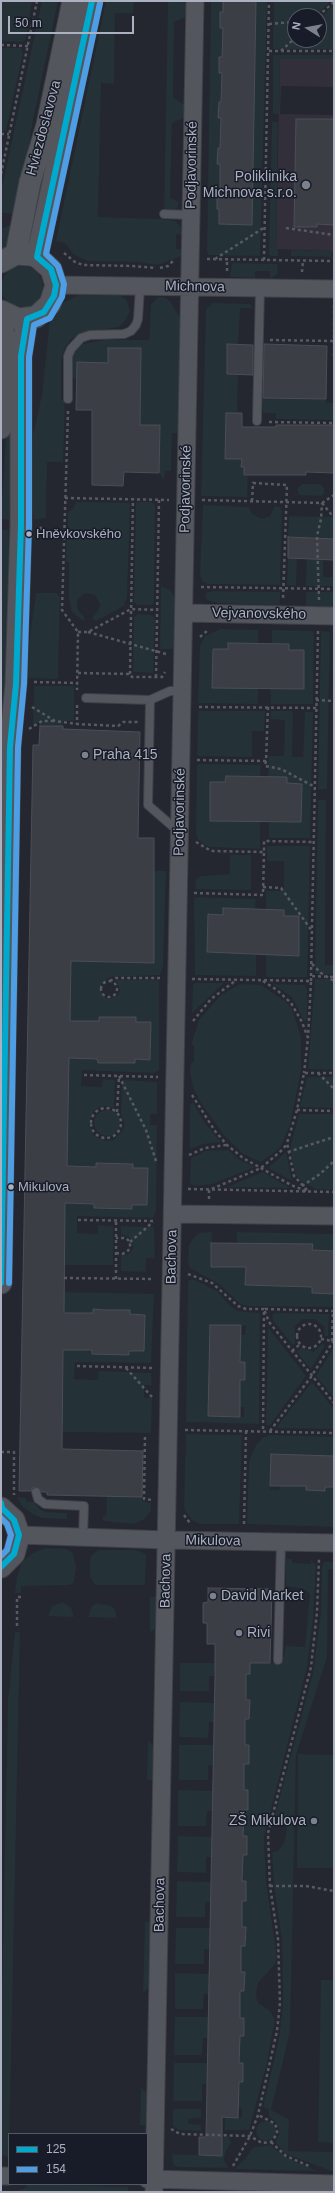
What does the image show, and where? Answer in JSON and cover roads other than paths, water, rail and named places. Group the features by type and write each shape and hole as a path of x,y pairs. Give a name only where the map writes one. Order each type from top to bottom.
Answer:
{"street":[{"name":"Hviezdoslavova","path":"73,1 47,125 9,258 31,255 37,257 92,1"},
{"name":"Podjavorinské","path":"182,979 180,832 195,1"},
{"path":"1,428 5,355 2,312 18,319 27,319 44,312 54,296 56,285 51,269 37,257"},
{"name":"Michnova","path":"56,285 334,290"},
{"path":"1,1283 10,747 16,684 21,533 21,356 27,319"},
{"name":"Vejvanovského","path":"184,613 326,616"},
{"name":"Bachova","path":"152,2184 169,1429 166,1218 182,979"},
{"path":"166,1218 209,1214 334,1216"},
{"path":"1,1506 14,1520 19,1535 14,1554 1,1567"},
{"name":"Mikulova","path":"19,1535 327,1543"},
{"path":"152,2184 334,2184"}],"lane":[{"path":"164,214 191,215"},
{"path":"68,399 68,356 71,349 81,338 90,335 124,334 136,326 138,319 140,287"},
{"path":"257,422 260,288"},
{"path":"86,698 150,700 170,691 182,691"},
{"path":"150,700 148,804 180,832"},
{"path":"36,1492 38,1499 45,1504 84,1502 83,1537"},
{"path":"278,1660 281,1542"}],"place":[{"name":"Poliklinika Michnova s.r.o.","path":"306,185"},
{"name":"Hněvkovského","path":"29,534"},
{"name":"Praha 415","path":"85,755"},
{"name":"Mikulova","path":"11,1187"},
{"name":"David Market","path":"213,1596"},
{"name":"Rivi","path":"239,1633"},
{"name":"ZŠ Mikulova","path":"314,1821"}]}
